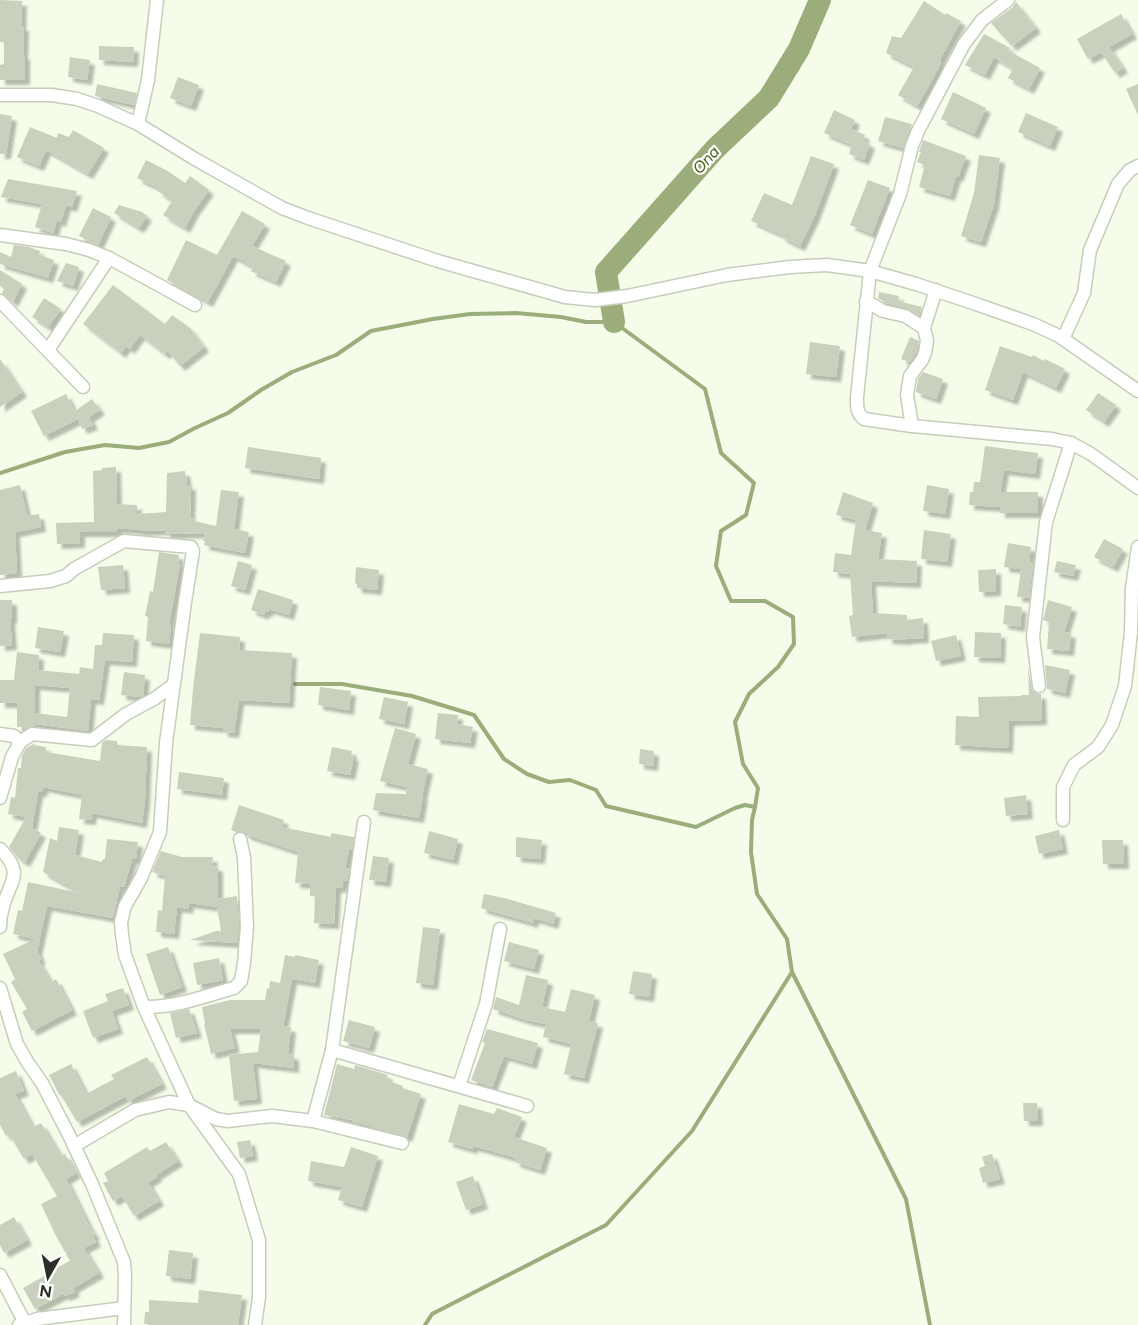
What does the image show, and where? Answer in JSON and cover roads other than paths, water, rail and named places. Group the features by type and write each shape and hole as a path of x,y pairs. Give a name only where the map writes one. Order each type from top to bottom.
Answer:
{"street":[{"path":"138,124 148,80 157,0"},
{"path":"1008,0 982,20 964,44 912,146 900,194 870,271 857,397 858,414 864,419 912,426 1052,439 1071,443 1091,454 1138,488"},
{"path":"0,95 52,95 77,99 116,113 138,124 282,208 449,264 565,297 595,300 627,296 727,275 790,267 827,265 870,271 936,290 1033,324 1071,343 1138,391"},
{"path":"1063,339 1084,293 1090,250 1118,184 1130,170 1138,166"},
{"path":"0,234 66,244 89,250 109,258 195,305"},
{"path":"48,350 109,258"},
{"path":"912,426 907,395 910,376 922,360 926,347 924,328 936,290"},
{"path":"0,301 83,387"},
{"path":"866,301 883,311 905,316 924,328"},
{"path":"1039,686 1033,637 1046,522 1071,443"},
{"path":"0,586 58,579 124,541 191,547 193,551 165,743 160,832 141,878 125,906 122,934 125,955 144,1007 189,1105 239,1174 259,1240 259,1297 255,1325"},
{"path":"1063,820 1063,787 1074,765 1098,747 1112,725 1125,686 1131,632 1133,571 1138,547"},
{"path":"0,798 12,757 20,742 32,734 92,740 126,714 173,685"},
{"path":"0,734 14,736 20,742"},
{"path":"313,1121 332,1050 364,822"},
{"path":"144,1007 160,1008 172,1005 234,988 241,981 247,927 244,857 240,839"},
{"path":"0,849 13,866 15,876 3,906 0,927"},
{"path":"459,1086 486,1004 500,929"},
{"path":"0,988 18,1044 42,1083 74,1146 124,1262 124,1325"},
{"path":"332,1050 527,1106"},
{"path":"74,1146 135,1110 170,1102 189,1105 216,1119 228,1121 272,1116 313,1121 402,1143"},
{"path":"0,1275 22,1324 38,1319 124,1308"}],"waterway":[{"name":"Ona","path":"614,322 606,272 715,149 769,98 799,49 820,0"},
{"path":"0,473 65,452 105,445 139,448 169,442 228,413 292,372 336,355 371,331 470,314 516,313 586,322 614,322 705,389 721,453 754,483 746,515 721,531 716,566 731,601 765,601 793,617 794,644 778,667 749,694 735,722 743,764 758,788 752,820 751,852 757,894 787,939 792,972 906,1199 930,1325"},
{"path":"295,684 342,684 412,696 474,715 504,759 527,774 549,782 570,780 596,790 606,806 696,827 735,808 745,805 755,807"},
{"path":"425,1325 432,1314 606,1225 692,1131 792,972"}]}
